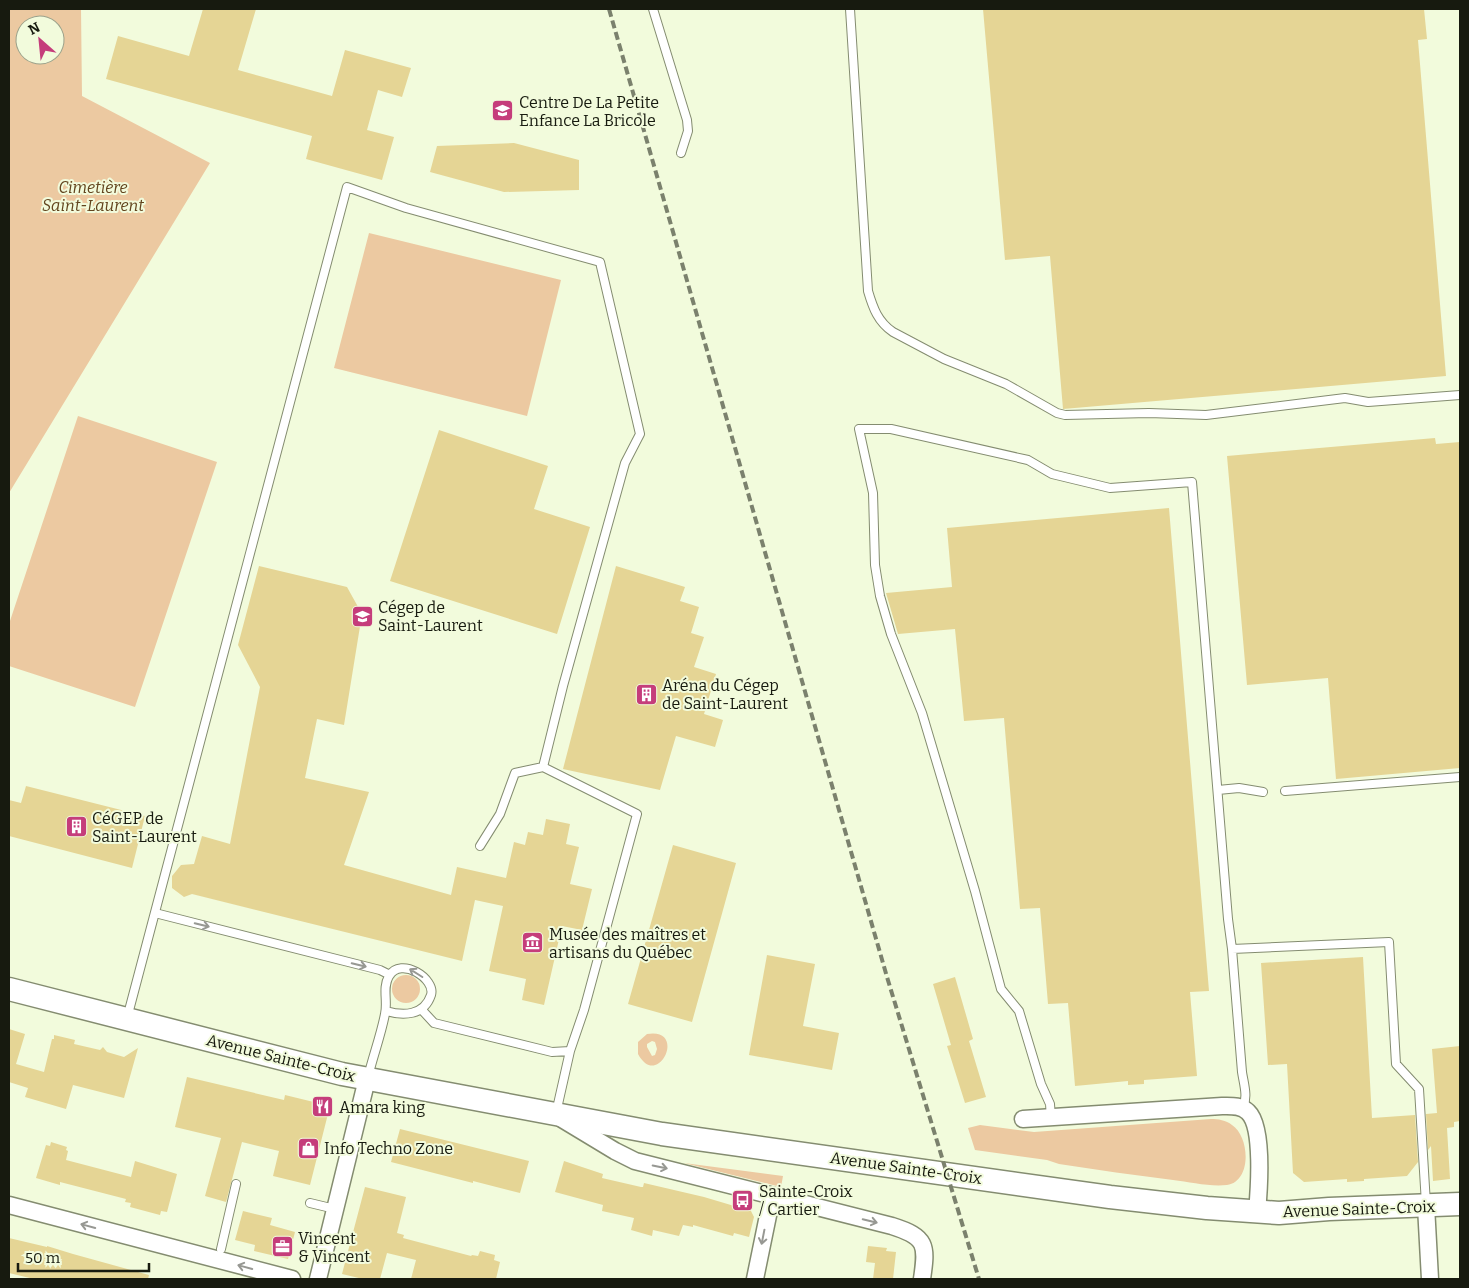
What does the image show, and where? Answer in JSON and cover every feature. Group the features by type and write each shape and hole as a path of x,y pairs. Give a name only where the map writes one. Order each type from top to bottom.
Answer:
{"main road":[{"name":"Avenue Sainte-Croix","path":"9,989 342,1074 662,1134 1184,1206 1279,1213 1329,1209 1460,1204"}],"street":[{"path":"318,1279 367,1079"},
{"path":"1023,1119 1222,1106 1243,1108"},
{"name":"Avenue Sainte-Croix","path":"1243,1108 1250,1114 1253,1120 1258,1146 1260,1177 1257,1212"},
{"name":"Avenue Sainte-Croix","path":"556,1115 632,1160 899,1228 912,1233 921,1242 925,1254 922,1279"},
{"path":"755,1279 772,1196"},
{"path":"9,1205 292,1279"},
{"path":"1426,1206 1430,1279"}],"lane":[{"path":"653,9 686,120 688,131 680,153"},
{"path":"850,9 863,193 866,277 875,313 886,327 893,332 944,359 1006,384 1057,413 1065,415 1149,413 1206,415 1345,398 1368,402 1460,395"},
{"path":"127,1019 347,187 406,208 600,262 640,434 625,463 558,704 543,767"},
{"path":"1051,1118 1050,1104 1041,1084 1019,1011 1001,989 975,890 922,713 891,634 880,596 875,565 873,493 859,429 891,429 1028,460 1052,474 1110,488 1192,482 1228,919 1242,1072 1246,1090 1243,1108"},
{"path":"480,846 500,814 515,773 543,767 637,814 584,1010 570,1051 556,1115"},
{"path":"1285,790 1460,777"},
{"path":"1218,790 1239,788 1263,792"},
{"path":"155,913 380,970 390,975"},
{"path":"1232,949 1389,942 1396,1064 1419,1089 1426,1206"},
{"path":"367,1079 386,1011 385,990 390,975 397,968 407,968 428,982 432,990 431,996 421,1009 407,1015 386,1011"},
{"path":"421,1009 434,1023 552,1052 570,1051"},
{"path":"221,1249 236,1184"},
{"path":"310,1203 335,1209"}],"green space":[{"name":"Cimetière Saint-Laurent","path":"9,9 81,9 82,96 210,163 9,493"},
{"path":"369,233 561,280 527,416 334,368"},
{"path":"78,416 217,462 135,707 9,666 9,624"},
{"path":"406,975 416,979 420,989 416,999 406,1003 396,999 392,989 396,979"},
{"path":"647,1034 659,1034 666,1039 665,1055 654,1066 646,1063 638,1054 638,1042","holes":["652,1041 655,1042 657,1049 655,1055 652,1056 647,1044"]},
{"path":"1211,1119 1222,1120 1232,1125 1238,1131 1245,1148 1246,1158 1241,1176 1235,1182 1227,1185 1207,1185 975,1150 968,1128 980,1125 1034,1132"},
{"path":"684,1163 783,1176 781,1187"}],"building":[{"path":"203,9 256,9 238,70 332,96 345,50 411,68 402,97 378,90 367,130 394,137 382,180 306,159 312,136 106,79 118,36 189,56"},
{"path":"983,9 1424,9 1427,39 1418,40 1446,376 1063,409 1050,256 1005,260"},
{"path":"514,143 579,160 579,190 504,192 430,172 437,146"},
{"path":"439,430 548,466 534,509 590,527 557,634 390,581"},
{"path":"1435,438 1436,444 1460,442 1460,768 1336,779 1328,678 1247,685 1227,456"},
{"path":"1169,508 1209,991 1190,992 1197,1076 1144,1080 1144,1084 1128,1085 1128,1081 1075,1086 1068,1003 1048,1004 1040,908 1020,909 1004,718 964,721 955,629 898,634 886,593 952,587 947,528"},
{"path":"259,566 347,587 362,614 344,725 317,719 305,778 369,792 344,865 451,895 457,867 506,878 514,842 525,845 528,832 543,835 546,819 570,824 566,844 579,847 570,884 592,889 582,930 562,926 544,1005 522,1000 526,979 489,971 503,906 475,900 462,961 192,894 184,897 172,888 172,876 181,865 194,864 202,836 230,844 260,687 238,645"},
{"name":"Aréna du Cégep de Saint-Laurent","path":"616,566 685,587 680,601 699,607 691,633 704,637 694,667 716,674 704,714 723,720 715,747 676,736 660,790 563,769"},
{"name":"CéGEP de Saint-Laurent","path":"26,786 145,816 132,868 9,836 9,800 21,803"},
{"path":"673,845 736,863 692,1022 628,1004"},
{"path":"767,955 815,964 803,1026 839,1033 832,1070 749,1055"},
{"path":"1363,957 1372,1118 1415,1115 1418,1162 1407,1176 1347,1182 1347,1179 1304,1182 1293,1173 1287,1064 1268,1065 1261,963"},
{"path":"955,977 973,1039 969,1041 986,1097 965,1103 947,1046 951,1045 933,984"},
{"path":"9,1029 25,1034 16,1064 44,1072 54,1035 75,1040 74,1044 100,1050 103,1047 107,1052 124,1057 138,1048 124,1098 73,1085 66,1109 25,1097 28,1088 9,1082"},
{"path":"1460,1046 1460,1121 1454,1122 1454,1127 1447,1128 1450,1179 1433,1181 1431,1146 1428,1150 1426,1114 1437,1113 1432,1049"},
{"path":"187,1077 284,1100 285,1095 330,1106 310,1185 273,1176 279,1151 242,1142 226,1202 205,1196 221,1138 175,1127"},
{"path":"400,1129 529,1161 520,1193 391,1162"},
{"path":"51,1142 67,1147 66,1160 131,1177 135,1161 177,1174 167,1212 161,1211 160,1215 130,1207 131,1203 125,1202 126,1199 60,1182 60,1185 36,1178 46,1145 50,1146"},
{"path":"564,1161 603,1174 602,1178 641,1187 643,1187 644,1183 704,1197 751,1211 754,1217 749,1237 734,1233 733,1236 693,1225 693,1227 683,1225 679,1236 653,1230 652,1236 631,1230 634,1218 602,1211 603,1205 555,1192"},
{"path":"365,1187 406,1197 397,1233 404,1235 403,1238 471,1256 478,1256 480,1251 495,1255 494,1260 500,1262 496,1279 411,1279 416,1260 387,1253 380,1279 363,1279 342,1274"},
{"path":"243,1211 272,1218 270,1225 295,1232 288,1259 254,1251 255,1245 235,1240"},
{"path":"9,1238 47,1246 149,1275 148,1279 34,1279 9,1273"},
{"path":"868,1246 887,1248 886,1251 896,1252 893,1279 873,1279 875,1263 866,1262"}],"railway":[{"path":"609,9 887,977 979,1279"}],"place":[{"name":"Centre De La Petite Enfance La Bricole","path":"503,111"},
{"name":"Cégep de Saint-Laurent","path":"362,616"},
{"name":"Aréna du Cégep de Saint-Laurent","path":"646,694"},
{"name":"CéGEP de Saint-Laurent","path":"76,827"},
{"name":"Musée des maîtres et artisans du Québec","path":"533,943"},
{"name":"Amara king","path":"323,1107"},
{"name":"Info Techno Zone","path":"308,1148"},
{"name":"Sainte-Croix / Cartier","path":"743,1200"},
{"name":"Vincent & Vincent","path":"282,1247"}]}
